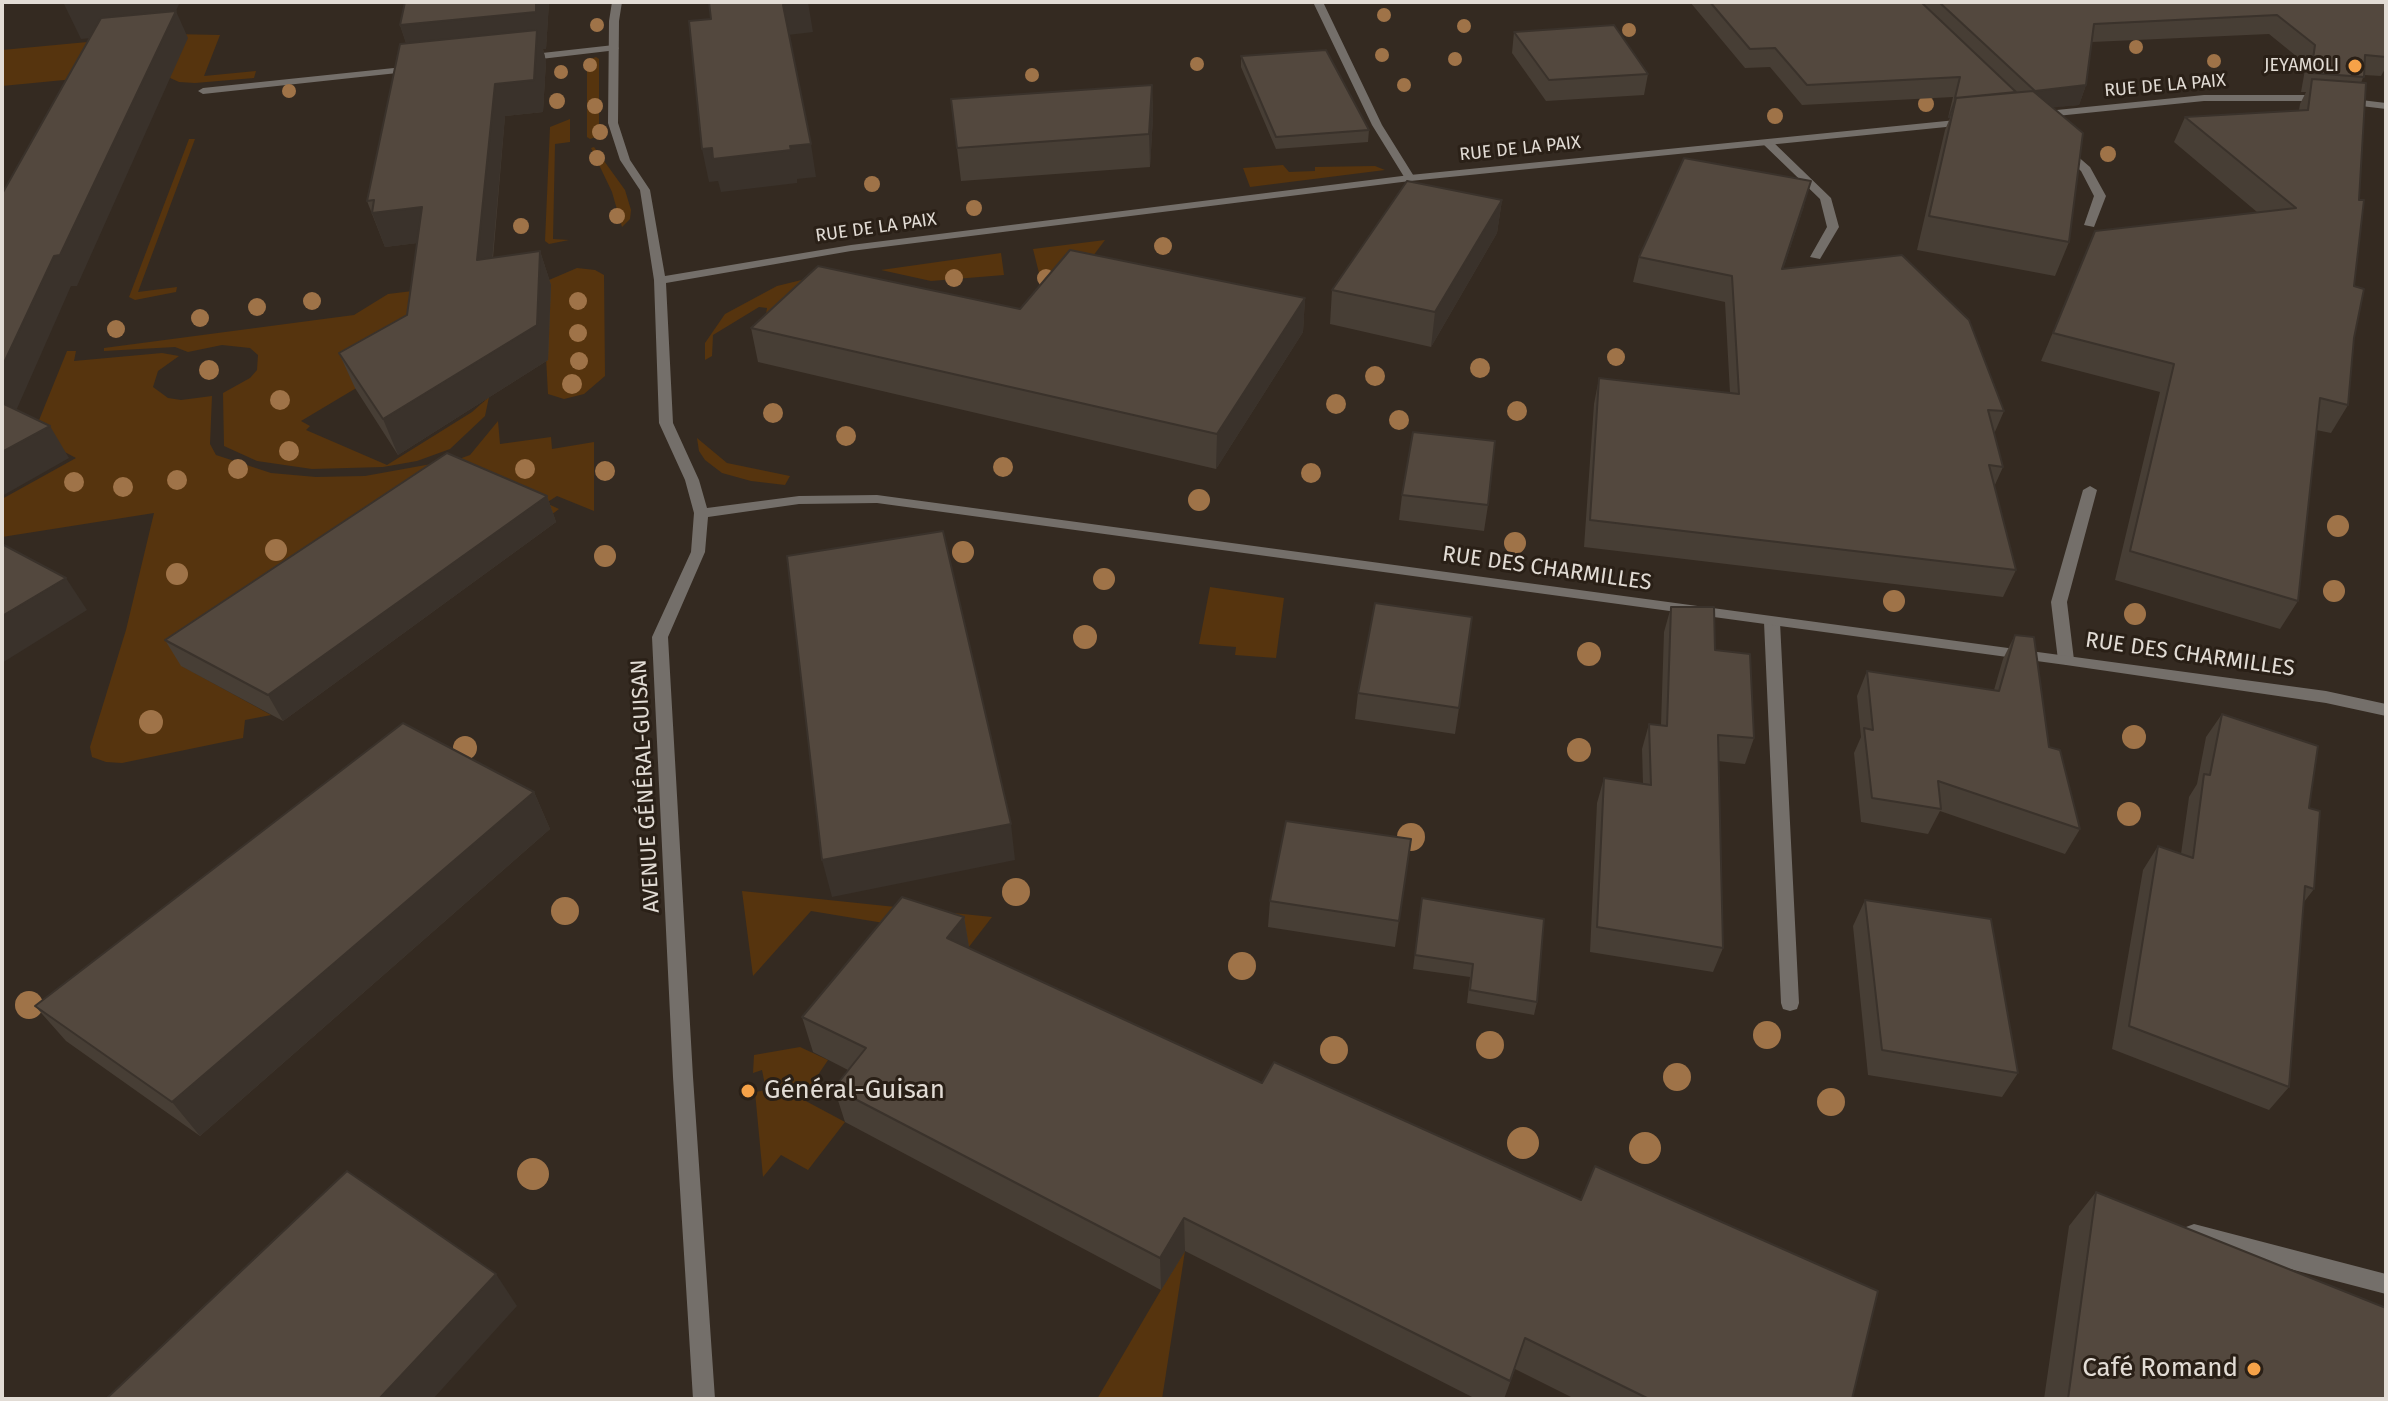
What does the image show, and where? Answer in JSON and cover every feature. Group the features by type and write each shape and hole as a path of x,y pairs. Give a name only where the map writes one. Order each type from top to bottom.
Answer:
{"street":[{"name":"AVENUE GÉNÉRAL-GUISAN","path":"617,2 613,123 625,160 645,190 660,280 666,423 692,480 701,513 698,552 660,637 681,1046 704,1399"},
{"path":"1318,2 1377,125 1410,178"},
{"path":"519,58 614,48"},
{"path":"203,91 424,68"},
{"name":"RUE DE LA PAIX","path":"2040,129 2024,116 2204,98 2319,98 2386,106"},
{"name":"RUE DE LA PAIX","path":"660,280 851,248 1410,178 1982,121"},
{"path":"2051,139 2086,169 2100,196 2090,225"},
{"path":"1767,142 1825,198 1833,227 1816,257"},
{"path":"2066,660 2059,602 2090,490"},
{"name":"RUE DES CHARMILLES","path":"701,513 799,500 877,499 2066,660 2326,697 2386,710"},
{"path":"1772,622 1790,1003"},
{"path":"2178,1230 2386,1284"}],"shaded area":[{"path":"173,34 220,35 204,76 256,71 254,78 195,83 179,82 168,77 116,75 2,86 2,50"},
{"path":"599,59 599,136 590,139 587,137 587,60"},
{"path":"570,119 570,142 555,144 553,239 569,240 549,244 545,241 550,127"},
{"path":"189,139 195,139 138,292 177,287 176,292 135,300 129,297"},
{"path":"594,147 625,190 631,210 630,219 622,227 612,192 591,148"},
{"path":"1283,165 1289,172 1315,171 1315,167 1375,166 1385,170 1250,187 1243,168"},
{"path":"1105,240 1072,284 1044,293 1033,249"},
{"path":"1001,253 1004,275 931,281 881,270"},
{"path":"577,268 595,270 604,275 605,376 584,394 564,399 548,394 542,283"},
{"path":"822,275 764,326 767,308 759,307 713,335 712,356 705,360 705,343 725,314 777,286"},
{"path":"429,289 420,350 301,421 310,426 306,430 387,465 472,412 489,397 485,416 450,449 417,461 383,467 312,469 257,461 224,446 223,393 250,378 257,370 258,355 250,348 222,345 188,352 175,347 104,351 104,348 354,315 388,294"},
{"path":"67,351 76,351 74,361 162,353 179,356 158,371 153,387 168,398 181,400 212,396 210,444 216,455 271,473 316,477 365,476 459,459 470,455 498,421 500,444 551,437 552,449 594,442 594,511 557,496 546,503 559,509 547,518 182,666 271,715 245,720 243,738 122,763 106,762 92,757 90,747 126,630 154,513 2,537 2,499 76,458 33,435"},
{"path":"697,438 727,463 790,476 785,485 751,481 722,473 705,460 699,451"},
{"path":"1210,587 1284,598 1276,658 1235,655 1236,647 1199,644"},
{"path":"742,891 992,917 965,952 914,928 811,911 753,976"},
{"path":"800,1047 828,1060 802,1099 845,1122 808,1170 781,1155 763,1177 755,1092 766,1090 762,1070 753,1073 754,1055"},
{"path":"1185,1251 1162,1399 1097,1399 1161,1290"}],"building":[{"path":"405,2 536,2 536,12 400,25"},
{"path":"709,2 808,2 783,5 811,144 790,146 791,150 713,159 712,148 702,149 689,21 711,19"},
{"path":"1710,2 1921,2 2016,92 1955,98 1960,77 1807,85 1775,48 1750,49"},
{"path":"1939,2 2386,2 2386,57 2365,55 2364,77 2311,73 2315,45 2277,15 2094,24 2086,85 2035,91"},
{"path":"176,11 60,255 54,256 2,367 2,194 101,18"},
{"path":"1614,25 1648,74 1549,80 1514,32"},
{"path":"537,30 534,80 495,84 477,260 540,251 537,325 383,419 339,353 407,315 422,207 372,213 374,200 367,201 400,44"},
{"path":"1326,50 1369,130 1276,137 1241,56"},
{"path":"2312,79 2366,83 2359,200 2364,200 2354,286 2364,289 2354,338 2348,405 2320,398 2298,601 2130,551 2174,364 2053,333 2095,231 2296,208 2185,117 2308,110"},
{"path":"1152,85 1149,134 957,148 951,99"},
{"path":"2033,91 2083,133 2069,242 1929,216 1956,98"},
{"path":"1684,158 1811,181 1782,269 1902,255 1969,320 2004,411 1988,410 2003,467 1989,465 2016,570 1590,520 1599,378 1739,394 1732,276 1639,257"},
{"path":"1407,181 1502,200 1435,312 1332,290"},
{"path":"1070,250 1305,298 1217,434 751,328 818,266 1020,309"},
{"path":"2,403 50,426 2,452"},
{"path":"1413,432 1495,441 1488,505 1402,495"},
{"path":"447,453 547,496 268,695 165,640"},
{"path":"943,531 1011,824 822,860 787,556"},
{"path":"2,544 66,578 2,616"},
{"path":"1375,603 1472,617 1459,708 1358,693"},
{"path":"1671,607 1714,607 1715,650 1750,654 1754,738 1718,735 1723,948 1597,927 1604,778 1651,785 1649,724 1667,726"},
{"path":"2015,635 2034,637 2049,747 2060,750 2080,829 1938,781 1941,809 1872,798 1864,728 1873,730 1867,671 1999,691"},
{"path":"2222,714 2318,746 2309,808 2320,811 2314,889 2305,886 2289,1087 2129,1026 2158,846 2193,858 2204,774 2210,775"},
{"path":"403,723 534,792 172,1102 35,1006"},
{"path":"1286,821 1411,839 1399,921 1270,901"},
{"path":"902,897 964,917 947,938 1262,1083 1274,1062 1581,1200 1595,1166 1878,1291 1852,1399 1649,1399 1525,1338 1510,1381 1184,1218 1160,1258 834,1088 866,1048 802,1017"},
{"path":"1422,898 1544,919 1537,1002 1470,990 1473,964 1415,955"},
{"path":"1865,900 1991,919 2018,1073 1882,1050"},
{"path":"347,1171 496,1274 379,1399 106,1399"},
{"path":"2096,1192 2386,1308 2386,1399 2068,1399"}],"place":[{"name":"JEYAMOLI","path":"2355,66"},
{"name":"Général-Guisan","path":"748,1091"},
{"name":"Café Romand","path":"2254,1369"}]}
